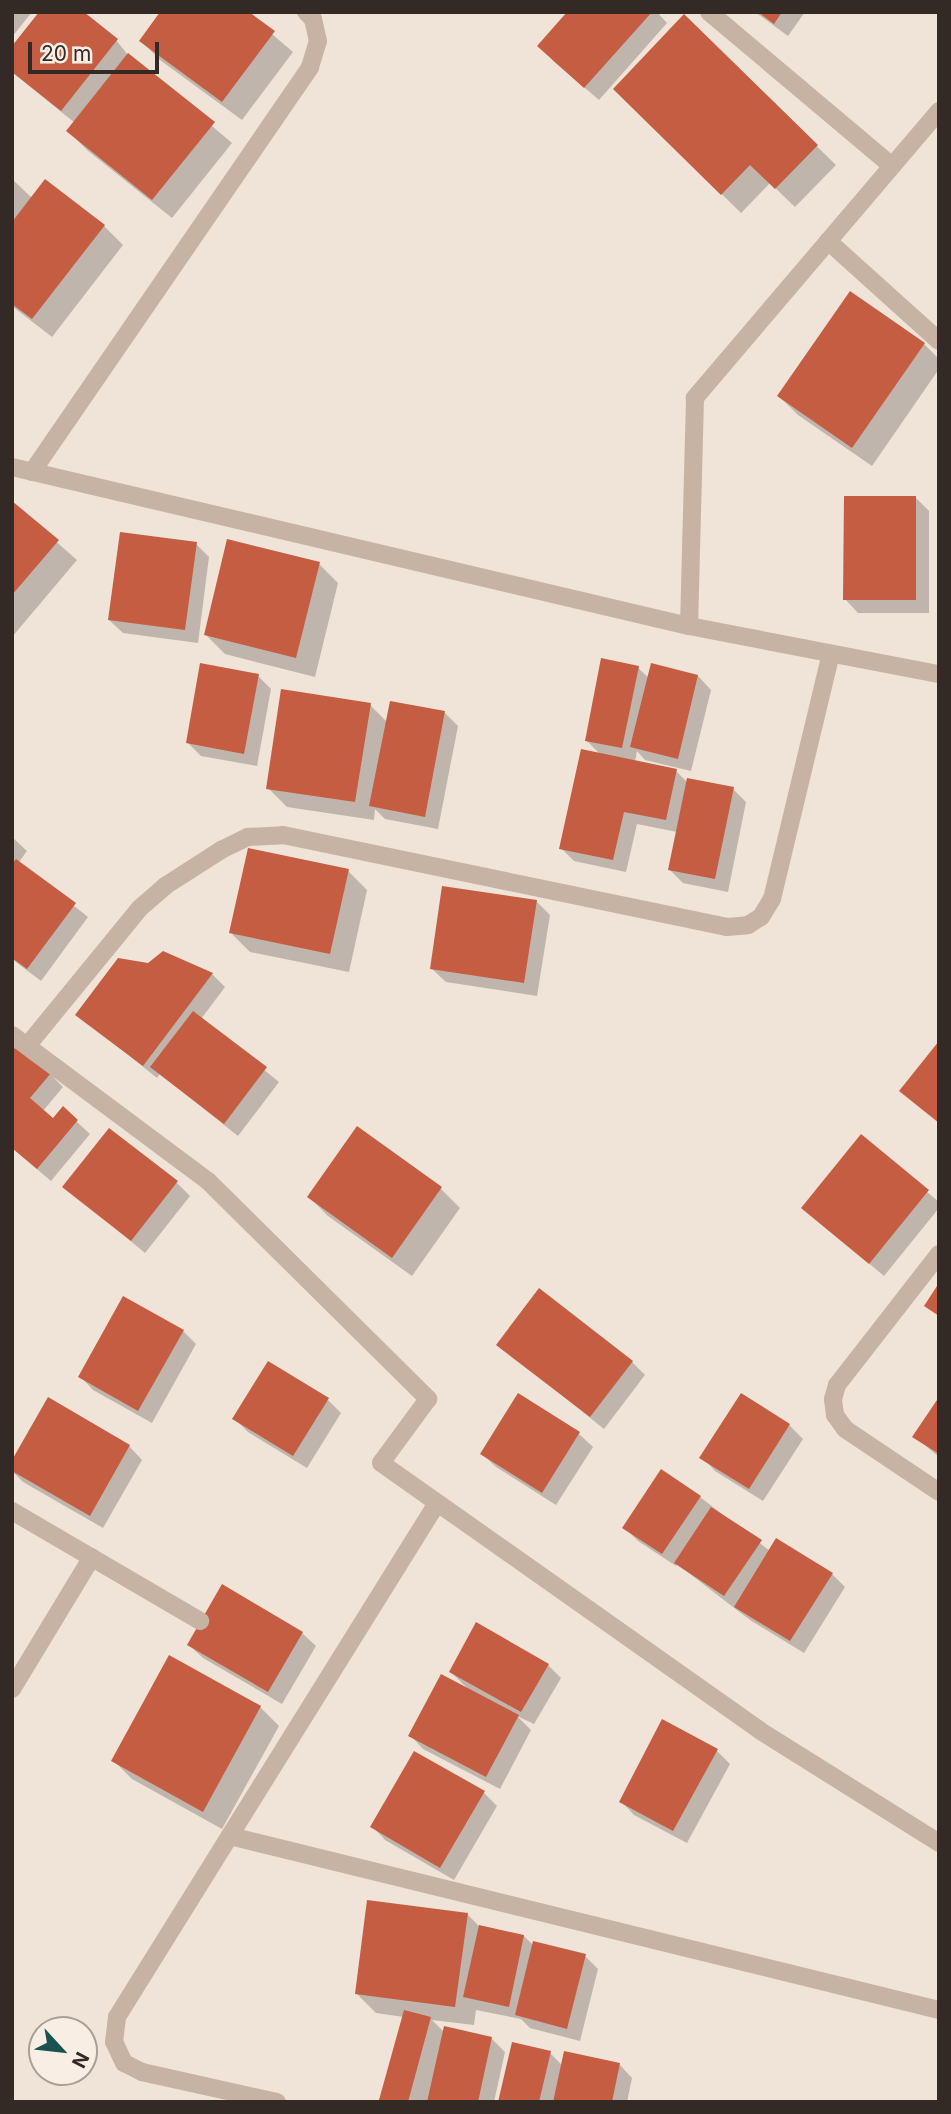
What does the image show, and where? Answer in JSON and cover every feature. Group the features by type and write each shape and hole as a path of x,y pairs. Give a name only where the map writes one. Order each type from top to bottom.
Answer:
{"street":[{"path":"33,472 310,67 318,41 313,19 306,12"},
{"path":"709,12 892,166"},
{"path":"689,626 695,398 939,111"},
{"path":"828,241 939,341"},
{"path":"12,467 689,626 939,674"},
{"path":"831,653 772,899 761,917 748,925 727,927 283,835 248,837 221,850 164,886 140,908 20,1040 208,1181 428,1399 381,1463 759,1730 939,1843"},
{"path":"939,1254 837,1385 832,1399 835,1415 845,1429 939,1492"},
{"path":"277,2102 142,2073 124,2063 114,2042 117,2017 437,1503"},
{"path":"12,1511 200,1621"},
{"path":"12,1689 92,1557"},
{"path":"230,1836 939,2010"}],"building":[{"path":"39,12 84,12 118,39 61,111 12,72 12,46"},
{"path":"160,12 249,12 275,31 222,102 139,41"},
{"path":"567,12 652,12 584,88 537,46"},
{"path":"758,12 782,12 774,24"},
{"path":"684,14 818,145 775,189 750,165 721,195 613,89"},
{"path":"128,53 215,122 152,200 66,131"},
{"path":"45,179 105,225 32,319 12,304 12,222"},
{"path":"850,291 925,343 852,448 777,396"},
{"path":"844,496 916,496 916,600 843,600"},
{"path":"12,501 59,540 12,595"},
{"path":"120,532 197,542 185,630 108,620"},
{"path":"227,539 320,562 296,658 204,635"},
{"path":"601,658 639,666 622,748 585,741"},
{"path":"200,663 259,674 244,754 186,743"},
{"path":"651,663 698,675 678,759 630,747"},
{"path":"281,689 371,703 355,802 266,789"},
{"path":"390,701 445,711 425,817 369,806"},
{"path":"581,749 677,769 666,820 624,812 613,860 559,849"},
{"path":"687,778 734,787 715,879 668,870"},
{"path":"248,848 349,869 330,954 229,933"},
{"path":"16,859 76,903 27,969 12,958 12,864"},
{"path":"442,886 537,900 524,983 430,969"},
{"path":"163,951 213,973 143,1066 75,1015 118,958 148,963"},
{"path":"193,1011 267,1067 224,1124 150,1067"},
{"path":"939,1041 939,1123 899,1091"},
{"path":"17,1045 51,1073 30,1098 53,1118 63,1106 78,1120 37,1169 12,1148 12,1051"},
{"path":"357,1126 442,1187 392,1258 307,1197"},
{"path":"109,1128 178,1181 131,1241 62,1187"},
{"path":"861,1134 929,1190 869,1264 801,1208"},
{"path":"939,1283 939,1316 924,1306"},
{"path":"539,1288 633,1361 590,1417 496,1345"},
{"path":"123,1296 184,1330 138,1411 78,1377"},
{"path":"268,1361 329,1398 293,1456 232,1419"},
{"path":"518,1393 580,1432 542,1493 480,1454"},
{"path":"741,1393 790,1424 749,1489 699,1458"},
{"path":"48,1397 130,1445 90,1516 12,1471 12,1460"},
{"path":"939,1397 939,1454 912,1437"},
{"path":"661,1469 701,1496 662,1554 622,1528"},
{"path":"711,1507 762,1540 724,1596 674,1563"},
{"path":"776,1538 833,1573 790,1641 734,1607"},
{"path":"222,1584 303,1632 268,1692 187,1645"},
{"path":"476,1622 549,1664 521,1712 449,1672"},
{"path":"169,1655 261,1706 203,1812 111,1761"},
{"path":"441,1674 519,1715 486,1777 408,1736"},
{"path":"662,1719 718,1749 673,1831 619,1802"},
{"path":"414,1751 485,1791 440,1868 370,1827"},
{"path":"367,1900 468,1913 455,2007 355,1994"},
{"path":"479,1925 524,1935 509,2007 463,1997"},
{"path":"533,1941 586,1954 567,2029 515,2015"},
{"path":"404,2010 431,2017 408,2102 385,2102 379,2100"},
{"path":"444,2026 492,2037 478,2102 427,2102"},
{"path":"512,2042 551,2051 539,2102 498,2102"},
{"path":"564,2051 620,2063 612,2102 553,2102"}]}
